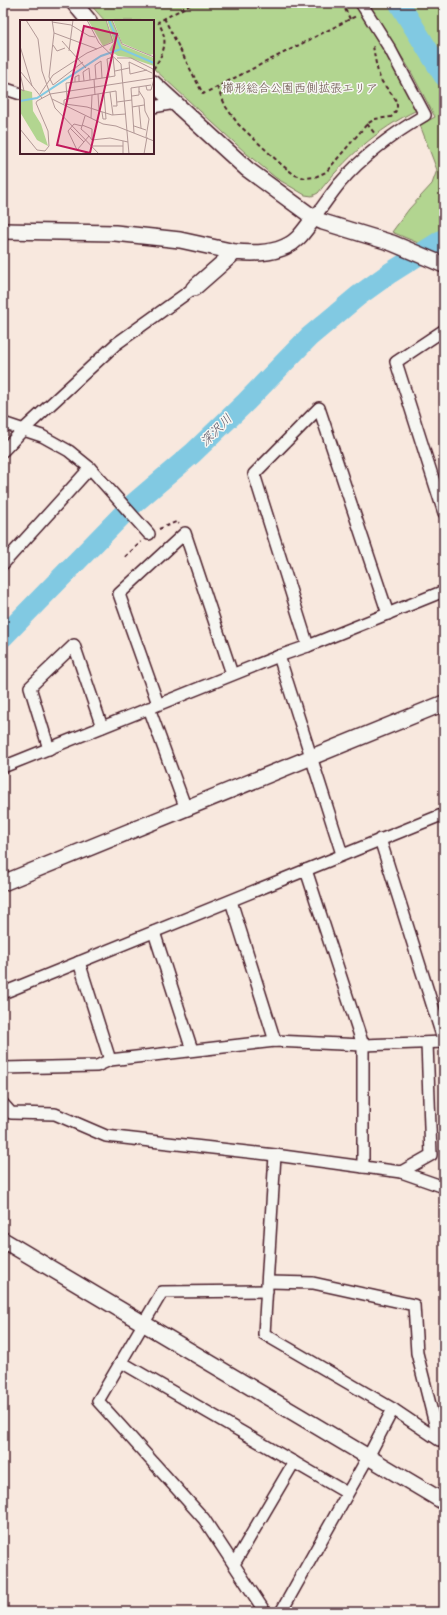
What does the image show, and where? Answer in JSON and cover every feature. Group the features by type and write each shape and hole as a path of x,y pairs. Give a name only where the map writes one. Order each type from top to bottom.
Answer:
{"street":[{"path":"74,3 88,20"},
{"path":"3,231 115,233 180,240 235,252 253,254 270,252 286,246 298,238 340,183 353,169 381,144 405,126 425,115 390,49 364,7"},
{"path":"154,84 247,169 314,218 382,240 444,265"},
{"path":"3,88 20,94"},
{"path":"154,107 175,103"},
{"path":"3,451 23,430 116,344 194,288 235,252"},
{"path":"444,330 396,362 444,513"},
{"path":"308,646 254,474 319,408 388,614"},
{"path":"3,423 42,436 69,451 90,468 149,534"},
{"path":"3,564 90,468"},
{"path":"186,809 119,594 185,533 232,674"},
{"path":"3,768 232,674 308,646 444,591"},
{"path":"49,749 30,687 74,645 102,727"},
{"path":"279,656 342,854"},
{"path":"3,882 444,704"},
{"path":"3,993 231,901 342,854 444,814"},
{"path":"3,1068 97,1066 110,1060 275,1041 363,1045 444,1042 380,839"},
{"path":"306,870 363,1045 363,1167"},
{"path":"231,901 275,1041"},
{"path":"154,932 192,1050"},
{"path":"79,962 110,1060"},
{"path":"401,1172 431,1155 427,1043"},
{"path":"3,1104 11,1113 55,1114 106,1136 275,1155 401,1172 444,1187"},
{"path":"275,1155 264,1334 393,1409 441,1442"},
{"path":"3,1240 142,1324 444,1502"},
{"path":"266,1612 204,1519 98,1401 162,1292 267,1287 313,1283 414,1305 418,1353 441,1442"},
{"path":"121,1362 347,1493"},
{"path":"282,1612 393,1409"},
{"path":"234,1564 294,1462"}],"path":[{"path":"154,67 164,49 165,40 163,30 158,22 193,3"},
{"path":"342,3 350,19"},
{"path":"164,18 203,94 354,17 364,7"},
{"path":"354,17 358,22"},
{"path":"216,87 226,107 238,124 283,166 295,175 304,178 315,177 326,172 367,124 375,119 391,117 396,112 397,106 394,99 381,81 377,71 372,42"},
{"path":"367,124 376,134 377,139"}],"green space":[{"name":"櫛形総合公園西側拡張エリア","path":"89,3 356,3 386,53 417,110 388,126 363,146 339,168 318,193 312,196 305,195 276,178 247,154 154,69 154,20 104,20"},
{"path":"367,3 444,3 444,254 392,232 409,209 432,184 437,170 420,125 435,117 409,68"}],"waterway":[{"path":"399,3 444,76"},
{"name":"深沢川","path":"3,637 131,506 193,453 246,402 309,337 358,296 390,273 444,239"}]}
